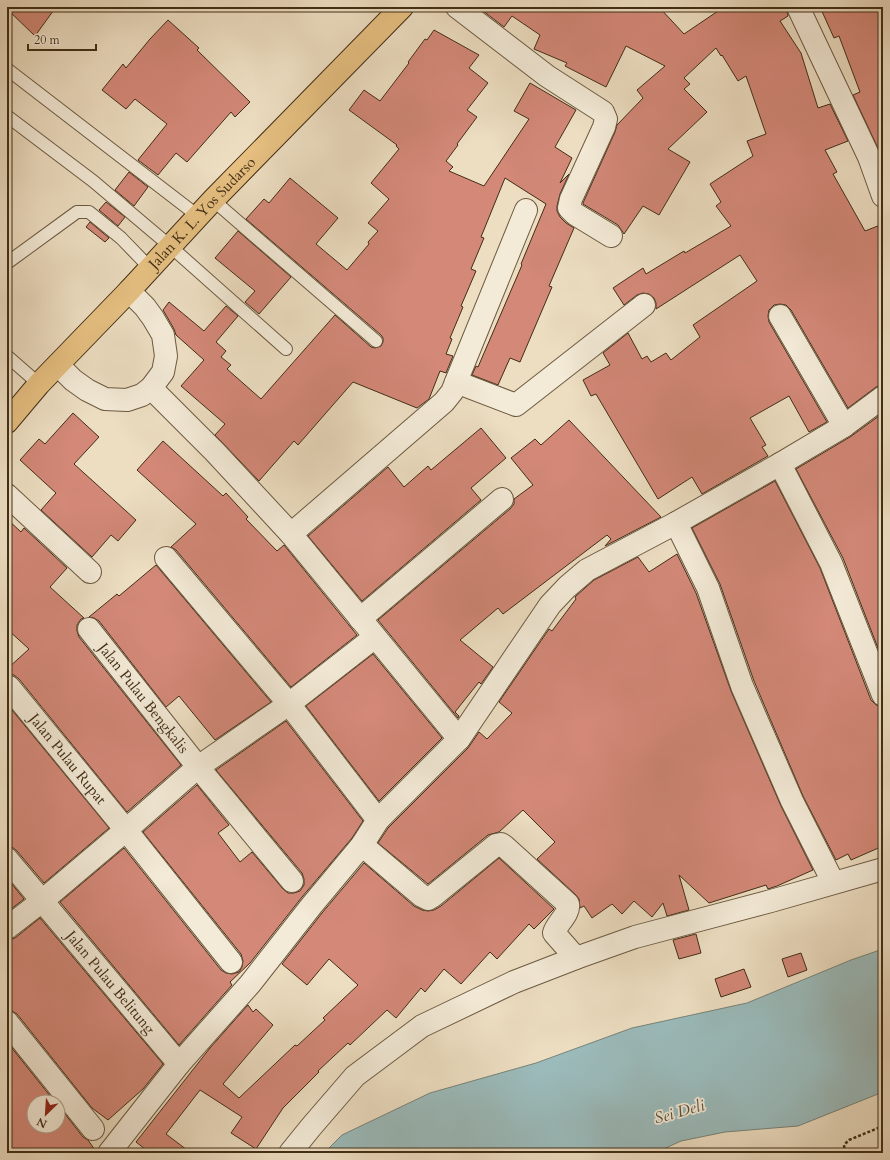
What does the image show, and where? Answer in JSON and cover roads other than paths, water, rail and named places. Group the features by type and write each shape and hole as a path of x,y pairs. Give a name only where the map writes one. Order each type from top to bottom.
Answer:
{"highway":[{"name":"Jalan K. L. Yos Sudarso","path":"7,422 39,384 129,291 213,200 402,7"}],"street":[{"path":"458,7 547,76 602,112 606,119 604,127 571,199 569,208 575,214 611,236"},
{"path":"805,9 876,153 883,196"},
{"path":"291,534 444,402 452,392 526,210"},
{"path":"58,365 73,380 87,390 105,399 127,400 142,395 151,388 162,372 166,356 164,335 145,307 129,291"},
{"path":"456,382 516,405 644,305"},
{"path":"780,316 844,426"},
{"path":"151,388 215,452 291,534 459,739"},
{"path":"109,1153 179,1064 250,984 312,905 362,845 378,820 459,739 550,605 567,587 587,570 676,523 881,404"},
{"path":"780,464 830,563 883,695"},
{"path":"7,495 90,572"},
{"path":"360,619 502,499"},
{"path":"676,523 708,588 742,686 792,801 833,882"},
{"path":"166,558 289,704 378,820"},
{"name":"Jalan Pulau Bengkalis","path":"89,629 198,767 292,881"},
{"path":"7,928 42,901 198,767 289,704 375,637"},
{"name":"Jalan Pulau Rupat","path":"9,687 126,830 231,962"},
{"path":"362,845 422,896 428,899 496,845 500,844 504,846 568,904 568,910 555,929 554,933 576,958"},
{"name":"Jalan Pulau Belitung","path":"7,859 179,1064"},
{"path":"290,1153 355,1076 422,1026 514,982 635,937 771,901 833,882 883,869"},
{"path":"7,1022 93,1129"}],"lane":[{"path":"7,69 198,216"},
{"path":"7,116 93,181 170,246 286,349"},
{"path":"213,200 376,341"},
{"path":"7,263 77,212 89,212 121,238 150,268"},
{"path":"7,356 39,384"}],"water":[{"name":"Sei Deli","path":"883,949 883,1092 798,1126 725,1132 681,1141 655,1153 324,1153 342,1135 430,1093 536,1063 632,1028 747,1003 851,960"}]}
